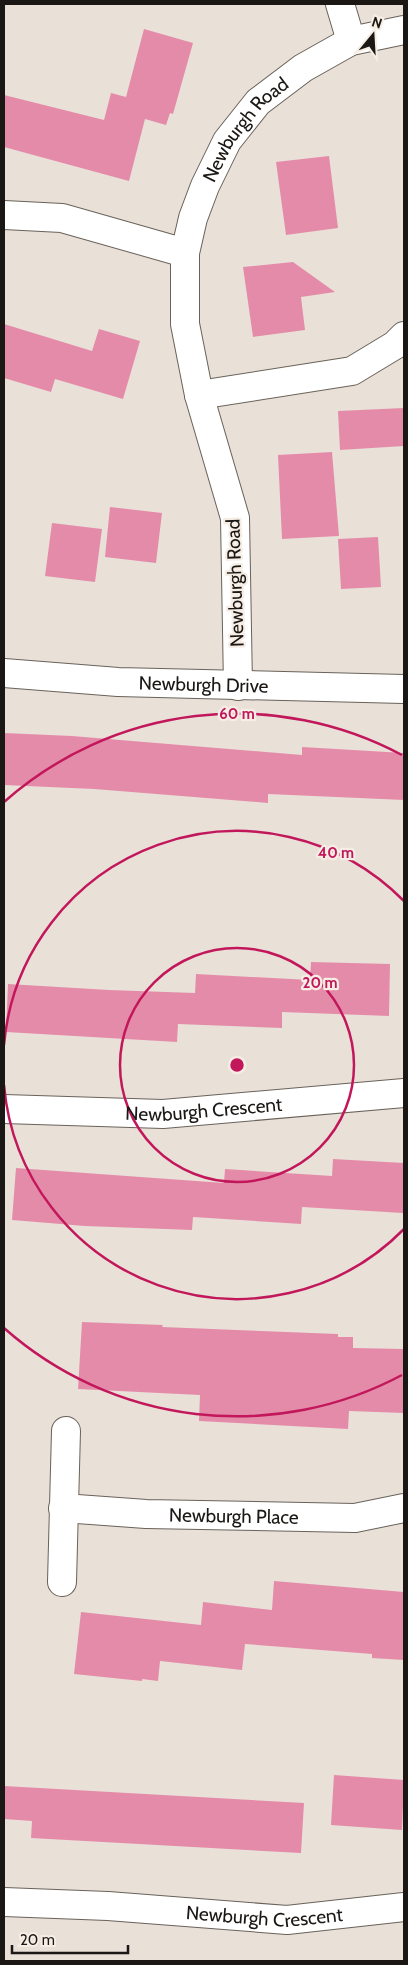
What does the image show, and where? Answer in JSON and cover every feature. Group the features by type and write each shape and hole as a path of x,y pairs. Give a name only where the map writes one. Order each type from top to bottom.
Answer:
{"street":[{"path":"340,4 351,41"},
{"name":"Newburgh Road","path":"238,686 234,518 199,395 185,324 185,253 193,218 205,186 227,141 258,102 302,68 351,41 404,30"},
{"path":"4,215 62,218 185,253"},
{"path":"199,395 352,371 395,344 404,336"},
{"name":"Newburgh Drive","path":"4,673 118,682 404,689"},
{"name":"Newburgh Crescent","path":"4,1109 163,1114 404,1093"},
{"path":"62,1582 66,1431"},
{"name":"Newburgh Place","path":"64,1508 146,1514 356,1518 404,1508"},
{"name":"Newburgh Crescent","path":"4,1902 108,1906 287,1920 404,1907"}],"building":[{"path":"144,29 193,43 173,114 170,113 166,125 145,119 129,181 4,147 4,95 104,120 111,93 126,97"},
{"path":"329,156 338,228 286,235 276,162"},
{"path":"293,262 335,292 301,297 305,330 253,337 243,267"},
{"path":"4,324 92,351 99,329 140,341 123,399 55,379 51,392 4,378"},
{"path":"404,408 404,446 340,450 338,411"},
{"path":"332,452 339,536 282,539 278,455"},
{"path":"110,507 162,513 156,563 105,557"},
{"path":"52,523 102,529 95,582 45,576"},
{"path":"378,537 381,587 341,589 338,539"},
{"path":"4,733 72,736 302,755 302,747 404,753 404,800 268,794 268,803 94,789 4,785"},
{"path":"311,962 390,964 389,1016 282,1012 282,1028 178,1024 177,1042 6,1032 8,984 195,993 196,974 310,980"},
{"path":"333,1159 404,1163 403,1213 302,1207 301,1224 193,1217 192,1230 85,1226 12,1220 16,1168 224,1183 225,1169 332,1176"},
{"path":"82,1322 338,1334 338,1337 353,1337 353,1348 404,1349 404,1413 349,1411 348,1429 199,1421 200,1395 78,1389"},
{"path":"274,1581 404,1592 404,1660 372,1658 372,1654 245,1644 242,1670 160,1661 158,1681 74,1674 81,1612 201,1625 203,1602 272,1610"},
{"path":"334,1775 404,1780 402,1830 331,1825"},
{"path":"4,1786 304,1803 301,1853 31,1838 32,1821 4,1819"}]}
